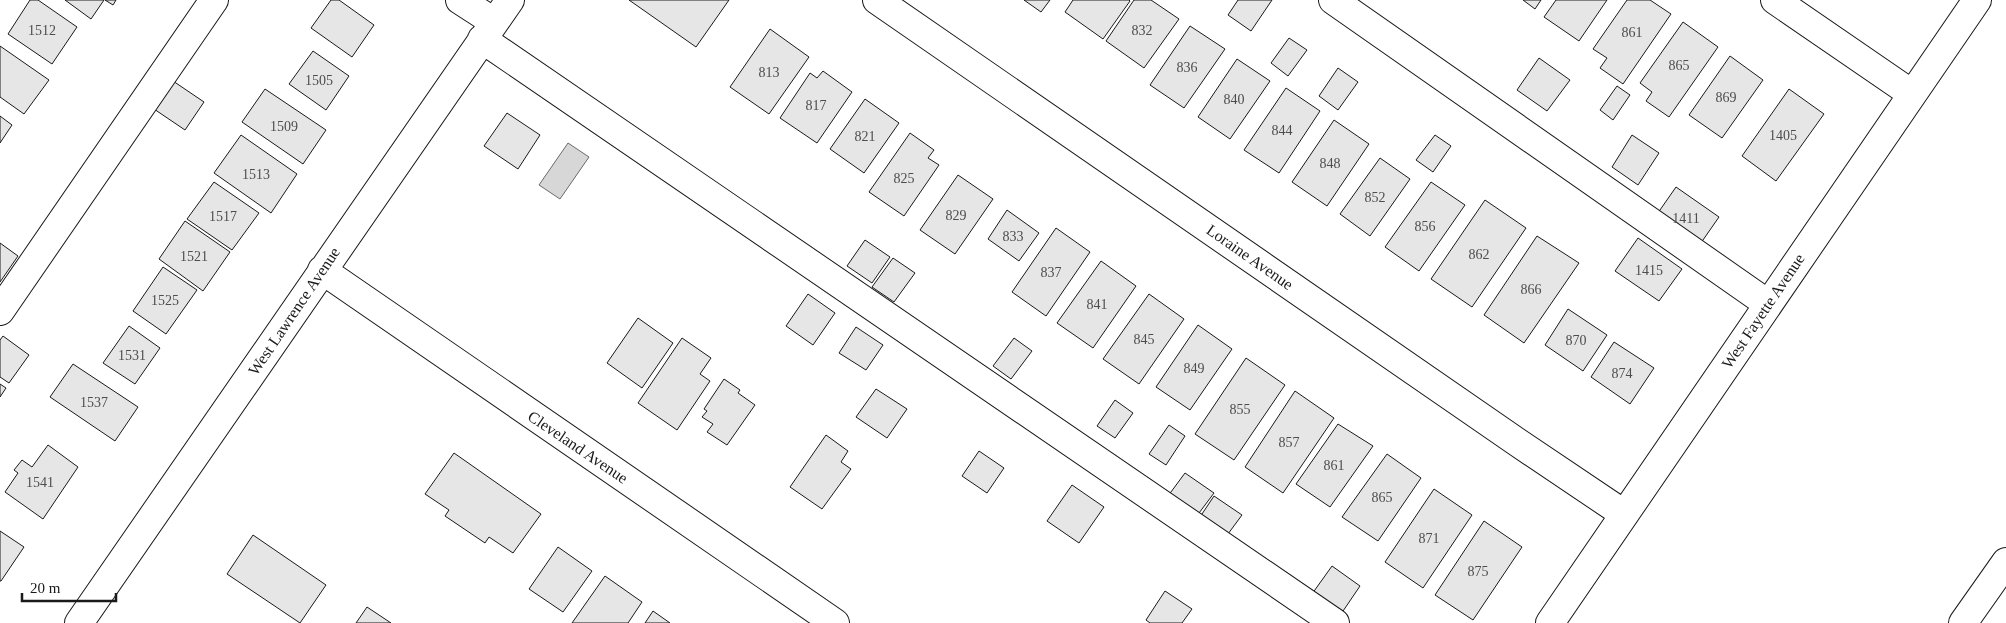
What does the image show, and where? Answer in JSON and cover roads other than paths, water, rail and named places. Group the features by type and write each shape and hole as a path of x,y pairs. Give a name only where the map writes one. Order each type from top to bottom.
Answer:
{"street":[{"path":"0,312 214,0"},
{"path":"460,0 488,30 1334,623"},
{"name":"West Lawrence Avenue","path":"79,623 510,0"},
{"name":"Loraine Avenue","path":"877,0 1624,514"},
{"path":"1333,0 1768,304"},
{"path":"1775,0 1912,94"},
{"name":"West Fayette Avenue","path":"1550,623 1977,0"},
{"name":"Cleveland Avenue","path":"322,270 835,623"},
{"path":"1963,623 2006,562"}]}
